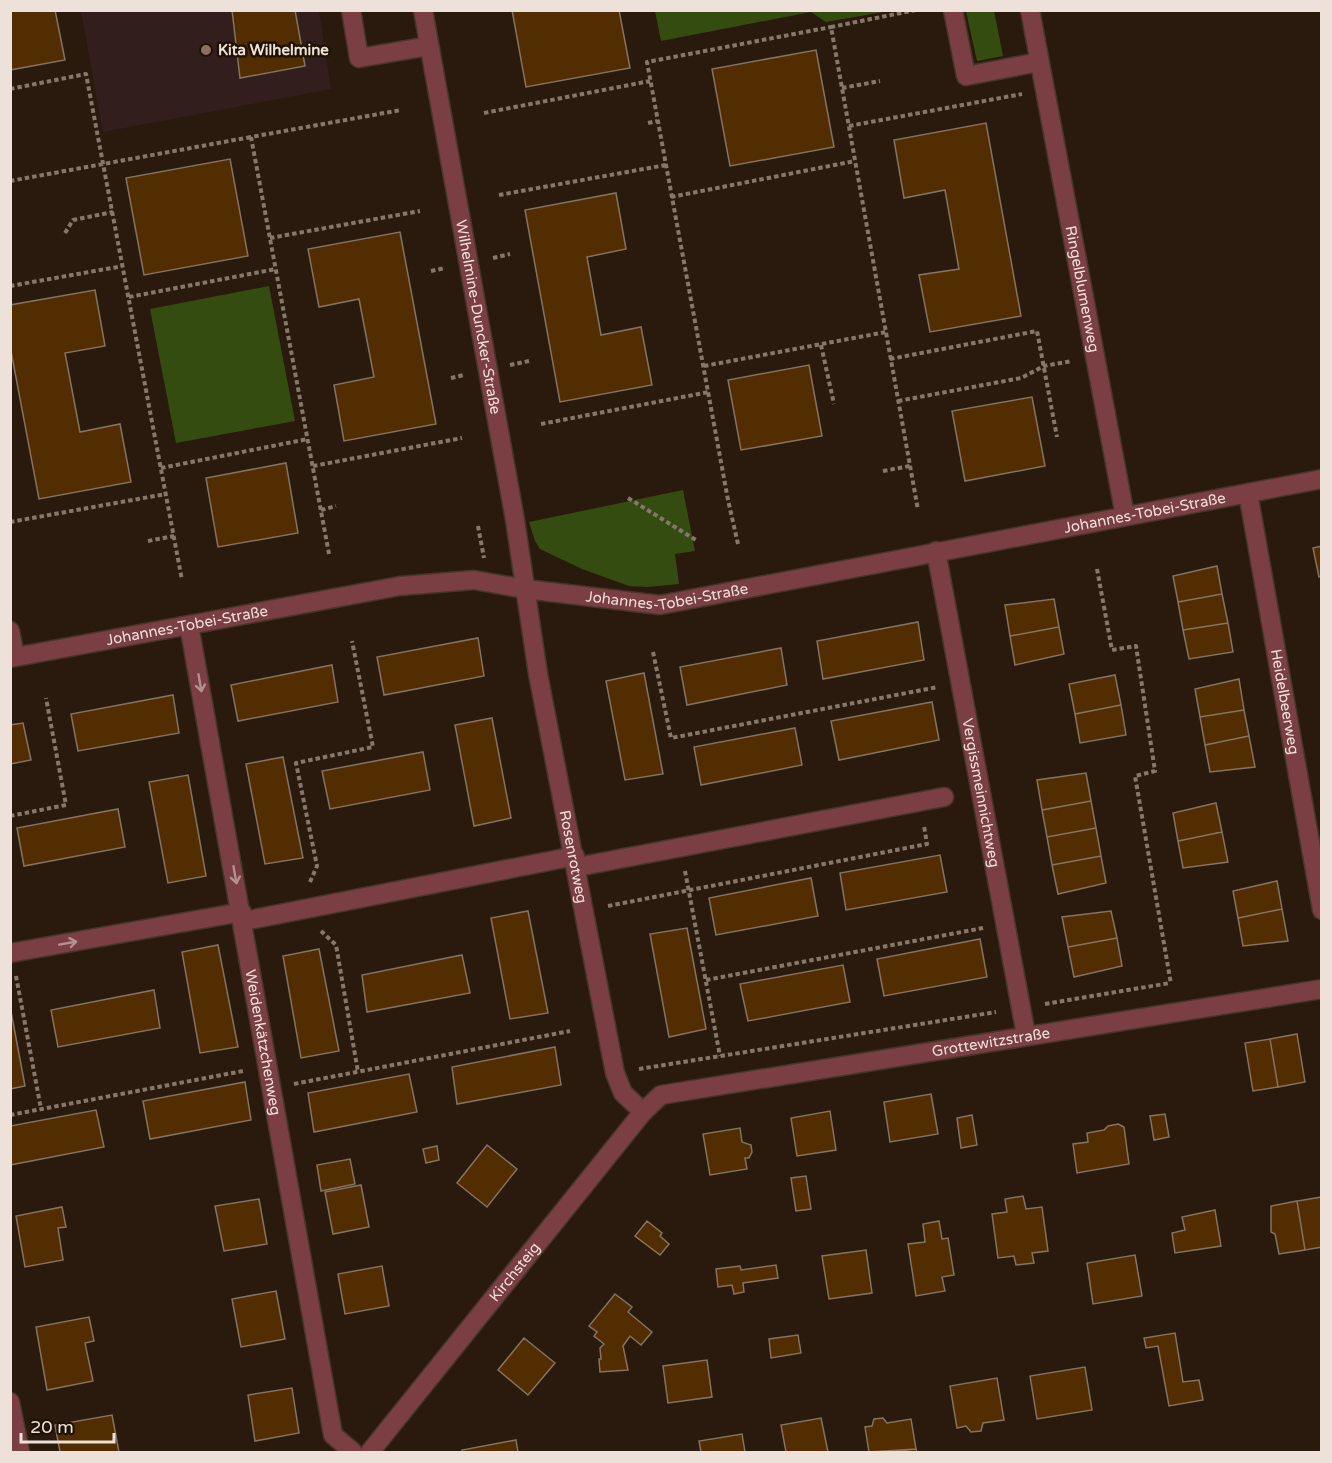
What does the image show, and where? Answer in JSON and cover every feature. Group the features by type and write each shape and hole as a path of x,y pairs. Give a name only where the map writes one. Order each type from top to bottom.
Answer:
{"street":[{"path":"351,10 359,58 429,46"},
{"name":"Wilhelmine-Duncker-Straße","path":"423,10 511,497 525,589"},
{"path":"953,10 966,76 1039,62"},
{"name":"Ringelblumenweg","path":"1030,10 1125,516"},
{"name":"Johannes-Tobei-Straße","path":"13,658 400,586 474,580 525,589 660,605 1322,479"},
{"name":"Heidelbeerweg","path":"1248,493 1322,910"},
{"name":"Vergissmeinnichtweg","path":"936,551 1026,1035"},
{"name":"Rosenrotweg","path":"525,589 538,674 615,1073 623,1093 643,1112"},
{"name":"Weidenkätzchenweg","path":"189,625 243,916 333,1435 353,1452"},
{"path":"10,631 13,658"},
{"path":"11,953 243,916 298,910 576,862 680,847 944,797"},
{"name":"Grottewitzstraße","path":"661,1095 1322,989"},
{"name":"Kirchsteig","path":"370,1452 643,1112 661,1095"},
{"path":"10,1402 20,1452"}],"path":[{"path":"738,544 647,62 916,10"},
{"path":"831,27 918,510"},
{"path":"10,89 86,74 182,580"},
{"path":"484,113 650,81"},
{"path":"842,88 880,81"},
{"path":"849,126 1045,90"},
{"path":"10,181 401,110"},
{"path":"648,123 657,121"},
{"path":"251,137 329,554"},
{"path":"671,197 855,161"},
{"path":"499,195 666,165"},
{"path":"270,238 420,211"},
{"path":"65,233 73,219 113,212"},
{"path":"10,286 123,266"},
{"path":"129,297 276,268"},
{"path":"890,359 1037,331 1057,437"},
{"path":"704,366 886,332"},
{"path":"821,345 834,404"},
{"path":"898,401 1021,378 1044,366 1094,357"},
{"path":"541,424 709,392"},
{"path":"313,466 462,438"},
{"path":"161,468 308,439"},
{"path":"883,471 910,466"},
{"path":"10,522 166,494"},
{"path":"628,498 696,540"},
{"path":"321,510 336,506"},
{"path":"148,541 174,536"},
{"path":"1097,569 1112,650 1136,646 1155,771 1135,776 1169,973"},
{"path":"352,641 373,747 296,763 317,866 298,910 336,945 358,1072"},
{"path":"653,652 670,738 960,683"},
{"path":"10,816 66,805 46,698"},
{"path":"585,910 927,844 918,802"},
{"path":"680,847 720,1056"},
{"path":"706,980 1005,924"},
{"path":"11,953 42,1109"},
{"path":"615,1073 1170,983"},
{"path":"273,1088 570,1031"},
{"path":"10,1115 269,1066"}],"shaded area":[{"name":"Kita Wilhelmine","path":"81,11 319,11 331,89 103,132"}],"green space":[{"path":"655,10 889,11 826,22 811,12 661,41"},
{"path":"966,11 994,11 1003,56 977,61"},
{"path":"269,286 295,421 176,443 150,309"},
{"path":"683,490 695,551 675,554 679,584 629,586 582,569 540,549 529,522"}],"building":[{"path":"10,10 55,10 65,60 10,70"},
{"path":"232,10 295,10 305,66 240,78"},
{"path":"512,10 619,10 630,68 526,87"},
{"path":"816,50 834,147 730,166 712,69"},
{"path":"986,123 1021,316 930,332 919,275 959,269 945,190 904,198 894,140"},
{"path":"230,159 248,256 144,275 126,178"},
{"path":"616,193 626,249 587,257 601,335 641,327 652,385 560,402 525,210"},
{"path":"400,232 436,424 344,441 334,385 374,377 359,299 319,307 308,249"},
{"path":"95,290 105,346 65,353 80,432 120,424 131,482 39,499 10,346 10,305"},
{"path":"809,365 822,436 741,450 728,380"},
{"path":"1032,397 1045,466 965,481 952,411"},
{"path":"286,463 298,533 218,547 206,478"},
{"path":"1322,546 1322,576 1319,577 1313,548"},
{"path":"1217,566 1222,594 1178,602 1173,576"},
{"path":"1222,594 1228,623 1183,630 1178,602"},
{"path":"1054,599 1059,627 1010,636 1005,605"},
{"path":"918,622 924,660 823,679 817,641"},
{"path":"1228,623 1233,652 1189,659 1183,630"},
{"path":"1059,627 1064,654 1015,665 1010,636"},
{"path":"478,638 484,676 384,695 377,657"},
{"path":"781,648 787,685 687,705 680,667"},
{"path":"332,665 338,702 238,721 231,685"},
{"path":"644,673 663,774 625,780 606,681"},
{"path":"1115,675 1121,705 1075,714 1069,684"},
{"path":"1239,679 1244,710 1200,717 1195,689"},
{"path":"173,695 179,733 78,751 71,714"},
{"path":"932,702 939,740 839,760 831,721"},
{"path":"1121,705 1126,735 1080,743 1075,714"},
{"path":"1244,710 1249,736 1205,745 1200,717"},
{"path":"492,718 511,818 474,826 455,725"},
{"path":"23,723 31,760 10,764 10,725"},
{"path":"795,728 802,765 701,785 694,747"},
{"path":"1249,736 1255,767 1210,772 1205,745"},
{"path":"423,752 430,790 330,809 322,771"},
{"path":"283,757 303,858 265,864 246,764"},
{"path":"1086,773 1091,801 1042,810 1037,780"},
{"path":"188,775 206,876 168,883 149,782"},
{"path":"1091,801 1096,828 1047,837 1042,810"},
{"path":"1216,803 1222,832 1178,841 1173,813"},
{"path":"118,809 125,847 24,866 17,828"},
{"path":"1096,828 1101,856 1052,865 1047,837"},
{"path":"1222,832 1228,862 1183,868 1178,841"},
{"path":"940,855 947,892 846,910 840,873"},
{"path":"1101,856 1106,883 1058,894 1052,865"},
{"path":"811,878 818,916 716,935 709,898"},
{"path":"1277,881 1282,909 1238,918 1233,891"},
{"path":"1282,909 1288,941 1243,946 1238,918"},
{"path":"528,911 548,1013 510,1019 491,918"},
{"path":"1111,911 1117,938 1068,947 1062,917"},
{"path":"687,928 706,1029 669,1037 650,934"},
{"path":"1117,938 1122,966 1074,977 1068,947"},
{"path":"980,939 987,977 884,996 877,959"},
{"path":"218,945 238,1047 200,1053 182,952"},
{"path":"319,949 339,1051 301,1058 283,956"},
{"path":"462,955 470,993 367,1012 362,975"},
{"path":"843,965 850,1002 748,1021 740,984"},
{"path":"154,990 160,1028 58,1047 51,1010"},
{"path":"10,1006 25,1086 10,1089"},
{"path":"1297,1034 1305,1082 1278,1087 1270,1039"},
{"path":"1270,1039 1278,1087 1253,1091 1245,1043"},
{"path":"555,1047 561,1085 457,1104 452,1067"},
{"path":"409,1074 417,1112 314,1132 308,1093"},
{"path":"245,1082 251,1120 150,1139 143,1101"},
{"path":"931,1094 938,1134 890,1142 884,1102"},
{"path":"96,1110 104,1147 10,1165 10,1126"},
{"path":"830,1111 836,1150 797,1156 791,1118"},
{"path":"1165,1114 1169,1137 1154,1140 1150,1116"},
{"path":"972,1115 977,1145 961,1148 957,1118"},
{"path":"1118,1124 1124,1127 1129,1164 1077,1173 1073,1144 1088,1142 1087,1133 1104,1130 1108,1126"},
{"path":"740,1128 742,1142 751,1145 752,1152 749,1158 745,1158 747,1169 710,1175 703,1134"},
{"path":"487,1145 517,1169 487,1207 457,1183"},
{"path":"437,1146 439,1160 426,1163 423,1149"},
{"path":"350,1159 355,1184 321,1191 317,1165"},
{"path":"806,1176 811,1209 796,1211 791,1178"},
{"path":"361,1185 369,1227 333,1234 325,1192"},
{"path":"1023,1196 1026,1209 1042,1207 1048,1251 1032,1253 1034,1263 1016,1265 1014,1256 998,1258 992,1214 1007,1212 1005,1199"},
{"path":"1322,1197 1322,1247 1305,1250 1297,1201"},
{"path":"259,1199 267,1244 224,1251 215,1206"},
{"path":"1297,1201 1305,1250 1279,1254 1275,1234 1271,1232 1271,1206"},
{"path":"62,1207 66,1227 58,1228 63,1260 25,1267 16,1216"},
{"path":"1215,1210 1221,1246 1175,1253 1172,1233 1185,1230 1182,1217"},
{"path":"647,1221 662,1233 660,1236 669,1244 660,1255 635,1236"},
{"path":"939,1221 942,1239 948,1238 954,1275 942,1277 945,1291 916,1296 908,1244 925,1242 923,1224"},
{"path":"866,1250 872,1293 829,1299 822,1256"},
{"path":"1135,1255 1142,1296 1093,1304 1087,1263"},
{"path":"776,1265 778,1278 743,1283 744,1292 734,1294 732,1285 718,1287 716,1269 740,1266 741,1270"},
{"path":"382,1266 389,1306 345,1314 338,1274"},
{"path":"276,1291 285,1339 241,1347 232,1299"},
{"path":"615,1294 632,1307 628,1312 652,1332 641,1345 630,1336 623,1346 628,1370 600,1372 600,1348 604,1344 594,1336 597,1332 589,1326"},
{"path":"89,1317 94,1341 85,1343 93,1381 47,1390 36,1327"},
{"path":"1175,1333 1183,1382 1199,1380 1203,1400 1169,1406 1158,1346 1146,1348 1144,1338"},
{"path":"798,1335 801,1353 771,1358 769,1339"},
{"path":"524,1338 555,1363 528,1395 498,1370"},
{"path":"707,1360 712,1397 668,1403 663,1366"},
{"path":"1085,1367 1092,1410 1037,1419 1030,1376"},
{"path":"997,1378 1004,1420 983,1423 981,1431 971,1432 966,1426 957,1428 950,1386"},
{"path":"292,1388 299,1433 255,1441 248,1395"},
{"path":"112,1415 119,1452 60,1452 55,1425"},
{"path":"821,1418 828,1452 786,1452 781,1425"},
{"path":"883,1418 887,1423 911,1419 916,1449 869,1452 865,1427 872,1426 874,1419"},
{"path":"742,1434 745,1452 701,1452 699,1441"},
{"path":"516,1440 518,1452 462,1452 462,1450"},
{"path":"916,1449 917,1452 891,1452"}],"place":[{"name":"Kita Wilhelmine","path":"206,50"}]}
